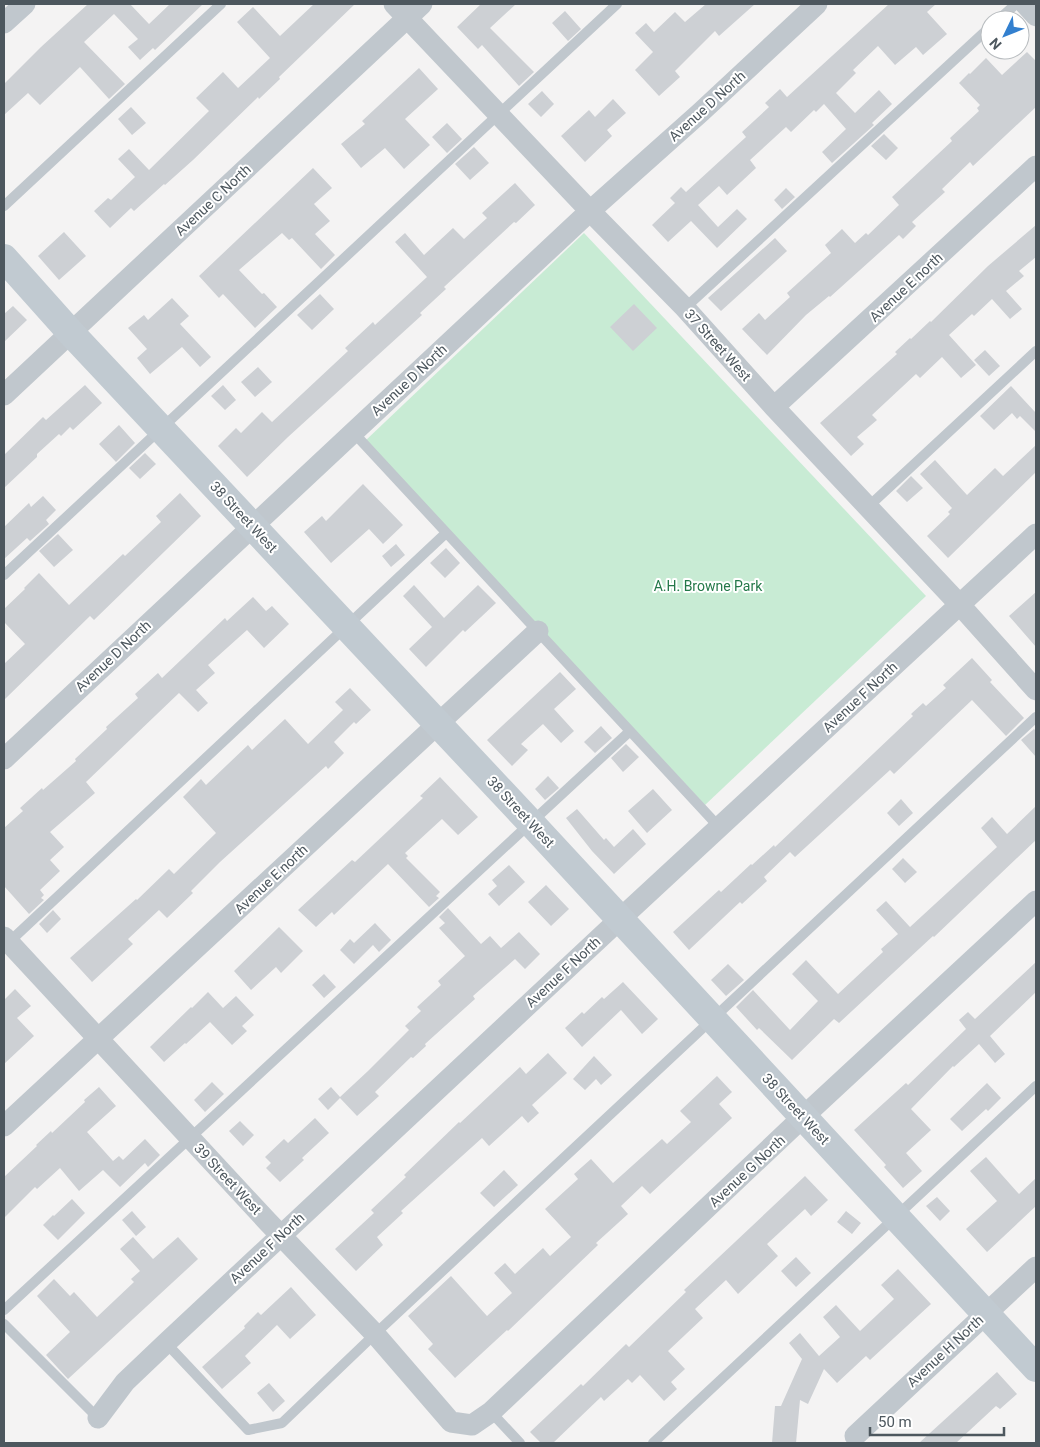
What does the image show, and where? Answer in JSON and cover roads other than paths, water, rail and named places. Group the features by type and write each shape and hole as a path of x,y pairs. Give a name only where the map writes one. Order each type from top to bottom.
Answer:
{"street":[{"path":"4,24 25,4"},
{"name":"Avenue D North","path":"4,759 590,211 701,112 817,4"},
{"path":"1025,4 1036,16"},
{"name":"37 Street West","path":"408,8 498,113 685,308 774,407 960,605 1036,690"},
{"name":"Avenue C North","path":"4,395 71,333 408,8"},
{"name":"Avenue E north","path":"774,407 1036,166"},
{"name":"38 Street West","path":"4,258 71,333 531,823 1036,1368"},
{"name":"Avenue F North","path":"98,1418 125,1382 166,1343 1036,534"},
{"name":"Avenue E north","path":"4,1126 538,631"},
{"name":"Avenue G North","path":"451,1422 472,1426 491,1412 803,1117 1036,901"},
{"name":"39 Street West","path":"5,942 375,1334 451,1422"},
{"name":"Avenue H North","path":"855,1436 1036,1267"}],"lane":[{"path":"4,206 221,4"},
{"path":"4,575 617,4"},
{"path":"685,308 980,37"},
{"path":"868,507 1036,351"},
{"path":"353,432 719,827"},
{"path":"5,942 446,533"},
{"path":"166,1343 248,1430 282,1423 1036,717"},
{"path":"4,1310 629,732"},
{"path":"655,1443 895,1216 1036,1086"},
{"path":"4,1324 98,1418"},
{"path":"491,1412 520,1443"}],"park label":[{"name":"A.H. Browne Park","path":"708,586"}]}
